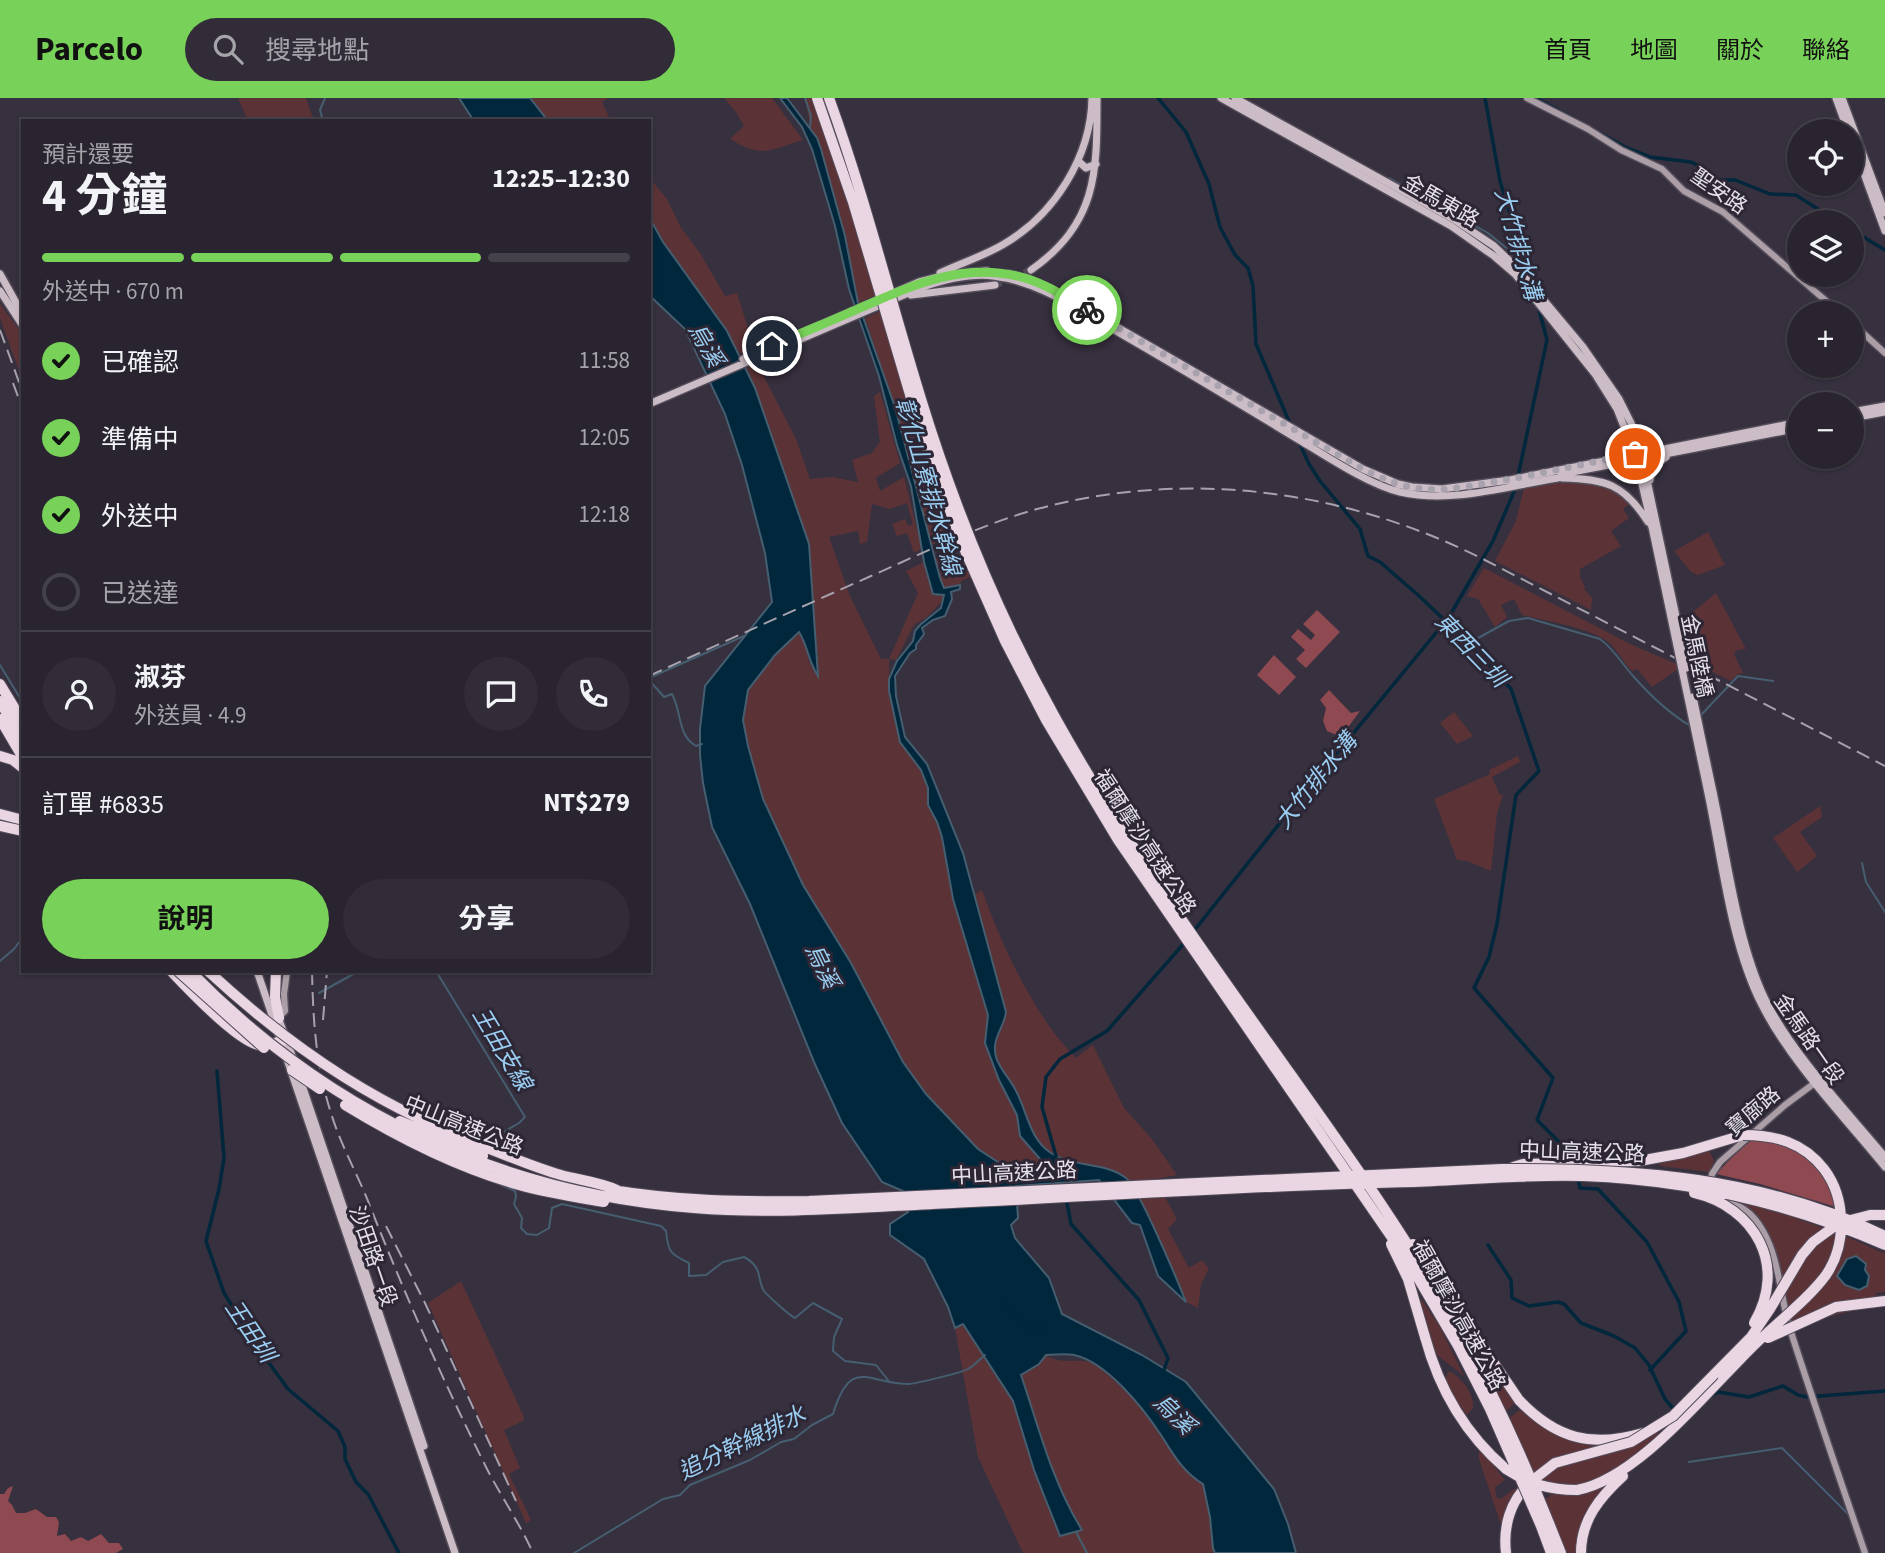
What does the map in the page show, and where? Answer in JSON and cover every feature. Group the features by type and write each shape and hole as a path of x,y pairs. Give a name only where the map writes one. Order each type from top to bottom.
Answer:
{"highway":[{"name":"福爾摩沙高速公路","path":"817,98 853,202 922,435 967,555 1005,641 1046,720 1118,840 1391,1234 1458,1346 1517,1468 1551,1553"},
{"name":"福爾摩沙高速公路","path":"829,98 857,180 920,398 945,472 978,562 1010,632 1082,765 1133,846 1346,1153 1460,1332 1502,1415 1560,1553"},
{"path":"0,678 21,712"},
{"path":"0,684 21,719"},
{"path":"0,701 21,739"},
{"path":"0,719 21,755"},
{"path":"0,756 13,760 21,766"},
{"path":"0,817 21,821"},
{"path":"0,826 21,831"},
{"path":"173,973 200,1001 248,1041 261,1045 284,1041"},
{"name":"中山高速公路","path":"180,973 249,1036 304,1079 396,1134 463,1166 518,1185 550,1193 634,1206 658,1204"},
{"name":"中山高速公路","path":"192,973 275,1049 324,1084 395,1126 463,1156 521,1176 561,1187 658,1204 734,1210 807,1210 1361,1183 1580,1176 1675,1183 1738,1195 1804,1213 1885,1245"},
{"name":"中山高速公路","path":"200,973 285,1049 344,1090 399,1121 511,1167 621,1191 717,1200 809,1201 1502,1169 1610,1170 1709,1181 1795,1203 1885,1237"},
{"path":"210,973 293,1044 372,1095 423,1121 496,1152 541,1169 621,1191"},
{"path":"276,973 276,1019"},
{"path":"1502,1169 1523,1164 1640,1161 1683,1153 1743,1136 1766,1135 1779,1137 1798,1146 1818,1161 1832,1182 1841,1211 1840,1237 1833,1263 1826,1274 1595,1506 1583,1532 1581,1553"},
{"path":"1327,1143 1385,1233 1408,1279 1442,1387 1465,1425 1496,1460 1506,1469 1535,1485 1577,1490 1590,1488 1611,1478 1652,1446"},
{"path":"1346,1153 1366,1176 1513,1392 1531,1412 1560,1432 1587,1441 1613,1440 1650,1431"},
{"path":"1580,1176 1669,1187 1705,1196 1731,1208 1751,1227 1764,1252 1768,1284 1760,1314 1734,1356"},
{"path":"1506,1553 1505,1536 1514,1503 1521,1491 1543,1471 1571,1458 1631,1443 1674,1416 1734,1356 1758,1327 1812,1242 1839,1223 1863,1216 1885,1215"},
{"path":"1723,1377 1767,1338 1779,1332 1836,1307 1885,1301"}],"main road":[{"path":"894,297 919,282 986,253 1021,233 1043,214 1078,161 1095,98"},
{"path":"1031,270 1052,254 1071,230 1091,191 1097,148 1095,98"},
{"name":"金馬東路","path":"1221,98 1451,226 1494,256 1515,274 1595,374 1630,429"},
{"name":"金馬東路","path":"1235,98 1455,220 1494,246 1517,267 1590,356 1615,392 1639,456"},
{"path":"1836,98 1844,119"},
{"path":"1842,98 1885,213"},
{"path":"1084,139 1092,139 1097,148"},
{"path":"1078,161 1086,168 1096,163"},
{"path":"1864,174 1885,231"},
{"path":"919,282 968,271 1005,274 1041,284 1383,486 1413,494 1440,497 1611,459 1787,430"},
{"path":"0,274 21,311"},
{"path":"651,401 894,297 958,278 991,276 1032,285 1238,400"},
{"path":"894,297 995,285"},
{"path":"0,291 21,324"},
{"path":"1864,409 1885,405"},
{"path":"1864,416 1885,412"},
{"path":"1611,459 1623,447 1630,429 1648,446 1669,451 1787,425"},
{"path":"1649,491 1650,471 1669,451"},
{"path":"1558,478 1639,456"},
{"path":"1639,456 1649,491 1654,527"},
{"path":"1639,456 1654,527"},
{"path":"1529,479 1597,480 1620,489 1634,501 1654,527"},
{"name":"金馬陸橋","path":"1654,527 1711,792"},
{"name":"金馬路一段","path":"1711,792 1741,953 1762,1006 1778,1033 1885,1157"},
{"name":"沙田路一段","path":"261,973 457,1553"},
{"name":"金馬路一段","path":"1819,1081 1885,1167"}],"street":[{"name":"聖安路","path":"1527,98 1588,129 1621,150 1662,169 1691,196 1723,212 1826,301"},
{"path":"1864,334 1885,353"},
{"path":"276,1019 285,1012 287,973"},
{"name":"寶廍路","path":"1819,1081 1785,1105 1720,1162 1712,1174 1708,1197 1746,1209 1763,1231 1773,1251 1783,1303 1865,1553"}],"shaded area":[{"path":"238,98 306,98 313,118 310,119 247,119"},
{"path":"531,98 608,98 602,102 610,119 547,119"},
{"path":"724,98 772,98 803,140 766,151 741,145 730,139 744,126"},
{"path":"805,98 819,98 881,293 858,303 845,236 817,138 811,130"},
{"path":"651,179 667,199 681,228 700,253 725,296 737,293 754,348 739,354 727,331 663,242 651,221"},
{"path":"0,304 21,332 21,376 0,318"},
{"path":"885,309 955,534 931,545 895,407 865,318"},
{"path":"757,363 796,439 810,479 832,477 858,482 852,460 872,453 880,442 874,396 880,392 900,463 876,478 880,491 904,477 922,549 914,553 907,533 897,536 892,524 905,519 908,526 913,524 907,503 890,509 872,504 867,542 860,544 858,531 829,537 850,596 881,659 889,659 889,691 900,742 921,770 928,788 928,805 942,837 953,900 988,1015 985,1043 999,1080 1017,1115 1020,1136 1049,1168 1002,1164 978,1149 926,1094 903,1062 851,963 803,885 763,799 743,720 748,690 775,655 800,631 806,643 809,663 818,658 809,544 755,388 743,369"},
{"path":"1579,480 1616,490 1632,502 1623,509 1629,518 1611,531 1621,546 1580,569 1584,589 1592,598 1591,610 1495,561 1516,521 1524,488"},
{"path":"1708,532 1725,565 1698,575 1691,572 1674,551"},
{"path":"952,549 958,567 964,566 970,577 961,581 960,585 944,588 934,558"},
{"path":"924,562 931,580 930,588 944,595 944,599 927,617 914,625 896,660 889,659 918,593 906,571"},
{"path":"1484,568 1632,645 1679,665 1678,669 1652,687 1637,669 1632,671 1629,668 1607,641 1577,628 1522,615 1514,599 1501,605 1507,617 1495,627 1478,599 1467,596"},
{"path":"1716,593 1746,649 1737,650 1734,654 1743,673 1731,681 1690,661 1682,621"},
{"path":"1317,610 1340,632 1306,668 1296,659 1305,650 1291,637 1298,629 1311,640 1315,635 1303,624"},
{"path":"1274,655 1296,677 1279,695 1257,675"},
{"path":"1329,690 1351,713 1360,711 1341,737 1327,731 1323,721 1326,708 1320,700"},
{"path":"1454,712 1473,736 1457,744 1440,723"},
{"path":"1518,756 1520,762 1492,777 1500,795 1503,795 1497,813 1491,871 1467,861 1457,860 1434,799 1490,774 1489,770"},
{"path":"1820,806 1822,817 1800,832 1817,856 1797,872 1773,838"},
{"path":"982,890 1009,956 1033,1002 1061,1042 1076,1058 1093,1045 1124,1108 1151,1138 1177,1175 1155,1179 1177,1219 1168,1229 1189,1268 1202,1260 1209,1269 1201,1284 1198,1308 1186,1302 1149,1216 1126,1178 1108,1169 1060,1158 1044,1147 1033,1132 1019,1097 996,1057 996,1038 1006,1012 975,894"},
{"path":"1755,1139 1785,1145 1808,1158 1825,1178 1836,1207 1716,1174 1748,1141"},
{"path":"1708,1148 1714,1161 1709,1172 1660,1166 1659,1161"},
{"path":"1712,1193 1799,1219 1883,1253 1885,1250 1885,1292 1875,1293 1885,1307 1836,1315 1791,1333 1774,1252 1748,1211 1712,1198"},
{"path":"461,1281 524,1417 523,1421 504,1430 520,1468 509,1474 531,1520 526,1523 428,1303"},
{"path":"1419,1300 1422,1300 1440,1327 1464,1376 1433,1352"},
{"path":"962,1324 1013,1401 1034,1470 1060,1536 1081,1530 1054,1474 1021,1375 1039,1364 1046,1355 1059,1360 1093,1363 1143,1409 1179,1462 1203,1484 1215,1553 1023,1553 978,1457 955,1328"},
{"path":"1474,1339 1516,1402 1505,1412 1470,1341"},
{"path":"1448,1372 1460,1379 1470,1392 1473,1408 1467,1415 1456,1403 1445,1381"},
{"path":"1520,1410 1581,1442 1598,1446 1552,1461 1534,1473 1509,1418"},
{"path":"1657,1432 1659,1434 1637,1453 1598,1480 1569,1488 1539,1481 1554,1467 1634,1444"},
{"path":"1482,1449 1505,1480 1495,1487 1496,1497 1501,1499 1515,1488 1517,1491 1502,1528 1479,1459 1479,1450"},
{"path":"1606,1483 1607,1487 1577,1553 1565,1553 1543,1497 1548,1498 1553,1492"},
{"path":"13,1486 8,1501 16,1513 36,1509 47,1517 56,1517 59,1522 57,1536 65,1534 71,1541 81,1537 88,1541 101,1534 109,1543 119,1543 123,1549 116,1553 0,1553 0,1494"}],"water":[{"path":"459,98 530,98 546,119 473,119"},
{"name":"烏溪","path":"780,98 787,98 817,138 845,236 858,303 895,407 940,578 944,588 960,585 960,589 951,592 952,599 945,616 922,628 924,634 916,649 910,653 895,676 896,696 905,737 927,764 963,853 1006,1012 996,1039 996,1057 1019,1097 1033,1132 1044,1147 1060,1158 1108,1169 1126,1178 1132,1185 1158,1236 1186,1302 1158,1276 1140,1225 1132,1223 1099,1180 1016,1186 1018,1218 1011,1225 1015,1238 1049,1278 1062,1314 1142,1355 1186,1382 1274,1489 1296,1553 1215,1553 1203,1484 1179,1462 1153,1424 1111,1376 1086,1359 1067,1354 1046,1355 1039,1364 1021,1375 1054,1474 1082,1530 1060,1536 1034,1470 1013,1401 963,1324 955,1328 948,1307 924,1259 890,1235 890,1224 908,1212 903,1191 882,1182 842,1123 814,1062 750,904 712,827 700,755 705,686 772,602 765,553 742,465 725,414 685,329 651,297 651,221 663,242 727,331 755,388 809,544 818,676 799,632 775,655 748,690 743,720 763,799 803,885 851,963 903,1062 926,1094 978,1149 1001,1164 1048,1168 1020,1136 1017,1115 999,1080 985,1043 988,1015 953,899 942,837 928,805 928,788 921,770 900,742 889,679 897,661 913,641 915,631 941,608 944,595 933,594 924,562 911,486 879,376 849,289 835,226 812,149 802,127"},
{"path":"1856,1256 1866,1264 1865,1270 1869,1276 1867,1286 1859,1290 1845,1285 1837,1276 1847,1259"}],"waterway":[{"path":"322,119 320,110 325,98"},
{"path":"805,98 811,116 810,127"},
{"name":"東西三圳","path":"1158,98 1186,132 1209,184 1220,227 1235,255 1248,268 1253,286 1256,344 1291,426"},
{"name":"大竹排水溝","path":"1485,98 1500,181 1530,279"},
{"path":"1536,98 1627,148 1650,157 1691,162 1714,180 1735,180 1770,194 1796,195 1819,210"},
{"path":"1389,178 1488,233 1515,255"},
{"path":"1864,237 1885,250"},
{"name":"大竹排水溝","path":"1518,476 1547,340 1538,306"},
{"name":"東西三圳","path":"1299,442 1320,481 1360,529 1368,556 1380,562 1418,595 1469,643 1511,689 1539,771 1516,795 1497,924 1489,957 1474,988 1553,1078 1537,1120 1575,1161"},
{"name":"大竹排水溝","path":"1193,932 1449,617 1493,541 1516,487"},
{"path":"1469,643 1509,621 1528,618 1600,639 1660,703 1689,725 1691,723"},
{"path":"651,677 744,636"},
{"name":"王田圳","path":"0,665 21,700"},
{"path":"1701,715 1738,676 1773,681"},
{"path":"651,682 664,697 672,694 686,736 696,746 702,744"},
{"path":"1862,863 1866,882 1885,912"},
{"path":"0,961 21,940"},
{"name":"大竹排水溝","path":"1056,1156 1042,1107 1046,1077 1060,1059 1107,1031 1186,941"},
{"name":"王田支線","path":"319,993 355,973"},
{"name":"王田支線","path":"437,973 525,1117 497,1136 495,1147"},
{"name":"王田圳","path":"217,1071 224,1158 206,1241 224,1293 288,1389 338,1431 345,1447 345,1459 356,1482 368,1494 399,1553"},
{"name":"東西三圳","path":"1578,1179 1580,1188 1598,1189 1647,1242 1679,1302 1686,1331 1650,1370"},
{"name":"王田支線","path":"499,1184 515,1191 514,1204 522,1218 521,1228 527,1234 537,1235 549,1228 552,1208 562,1204 661,1226 666,1231 671,1252 689,1263 689,1276 706,1275 723,1262 744,1257 757,1269 764,1291 795,1318 813,1303 842,1319 834,1337 833,1351 845,1361 876,1365 888,1380"},
{"name":"大竹排水溝","path":"1066,1198 1071,1224 1139,1300 1168,1358 1163,1373"},
{"path":"1488,1245 1511,1280 1512,1298 1529,1306 1558,1302 1564,1304 1581,1323 1635,1348 1649,1365 1665,1399 1676,1412"},
{"name":"追分幹線排水","path":"1005,1303 1023,1324 1044,1327"},
{"name":"追分幹線排水","path":"574,1553 663,1499 680,1495 690,1485 750,1460 781,1442 794,1439 833,1414 847,1384 854,1379 862,1377 909,1384 964,1371 985,1355"},
{"path":"1709,1397 1718,1392 1749,1397 1783,1386 1807,1397 1885,1391"},
{"path":"1689,1462 1782,1448 1849,1515"},
{"path":"1076,1532 1087,1553"}],"tunnel":[{"path":"995,285 1031,270"}],"railway":[{"path":"0,330 21,388"},
{"path":"13,383 21,405"},
{"path":"651,675 953,540 1037,509 1093,497 1150,490 1262,492 1318,501 1373,515 1479,557 1885,766"},
{"path":"312,973 314,1025 319,1061 335,1125 440,1371 487,1469 533,1553"},
{"path":"323,1020 327,973"},
{"path":"386,1226 425,1303 516,1501"}],"way so far":[{"path":"1087,310 1363,469 1398,484 1443,489 1511,480 1635,454"}],"route":[{"path":"772,346 919,282 968,271 988,271 1027,279 1061,294 1087,310"}],"water label":[{"name":"彰化山寮排水幹線","path":"928,486"}]}
